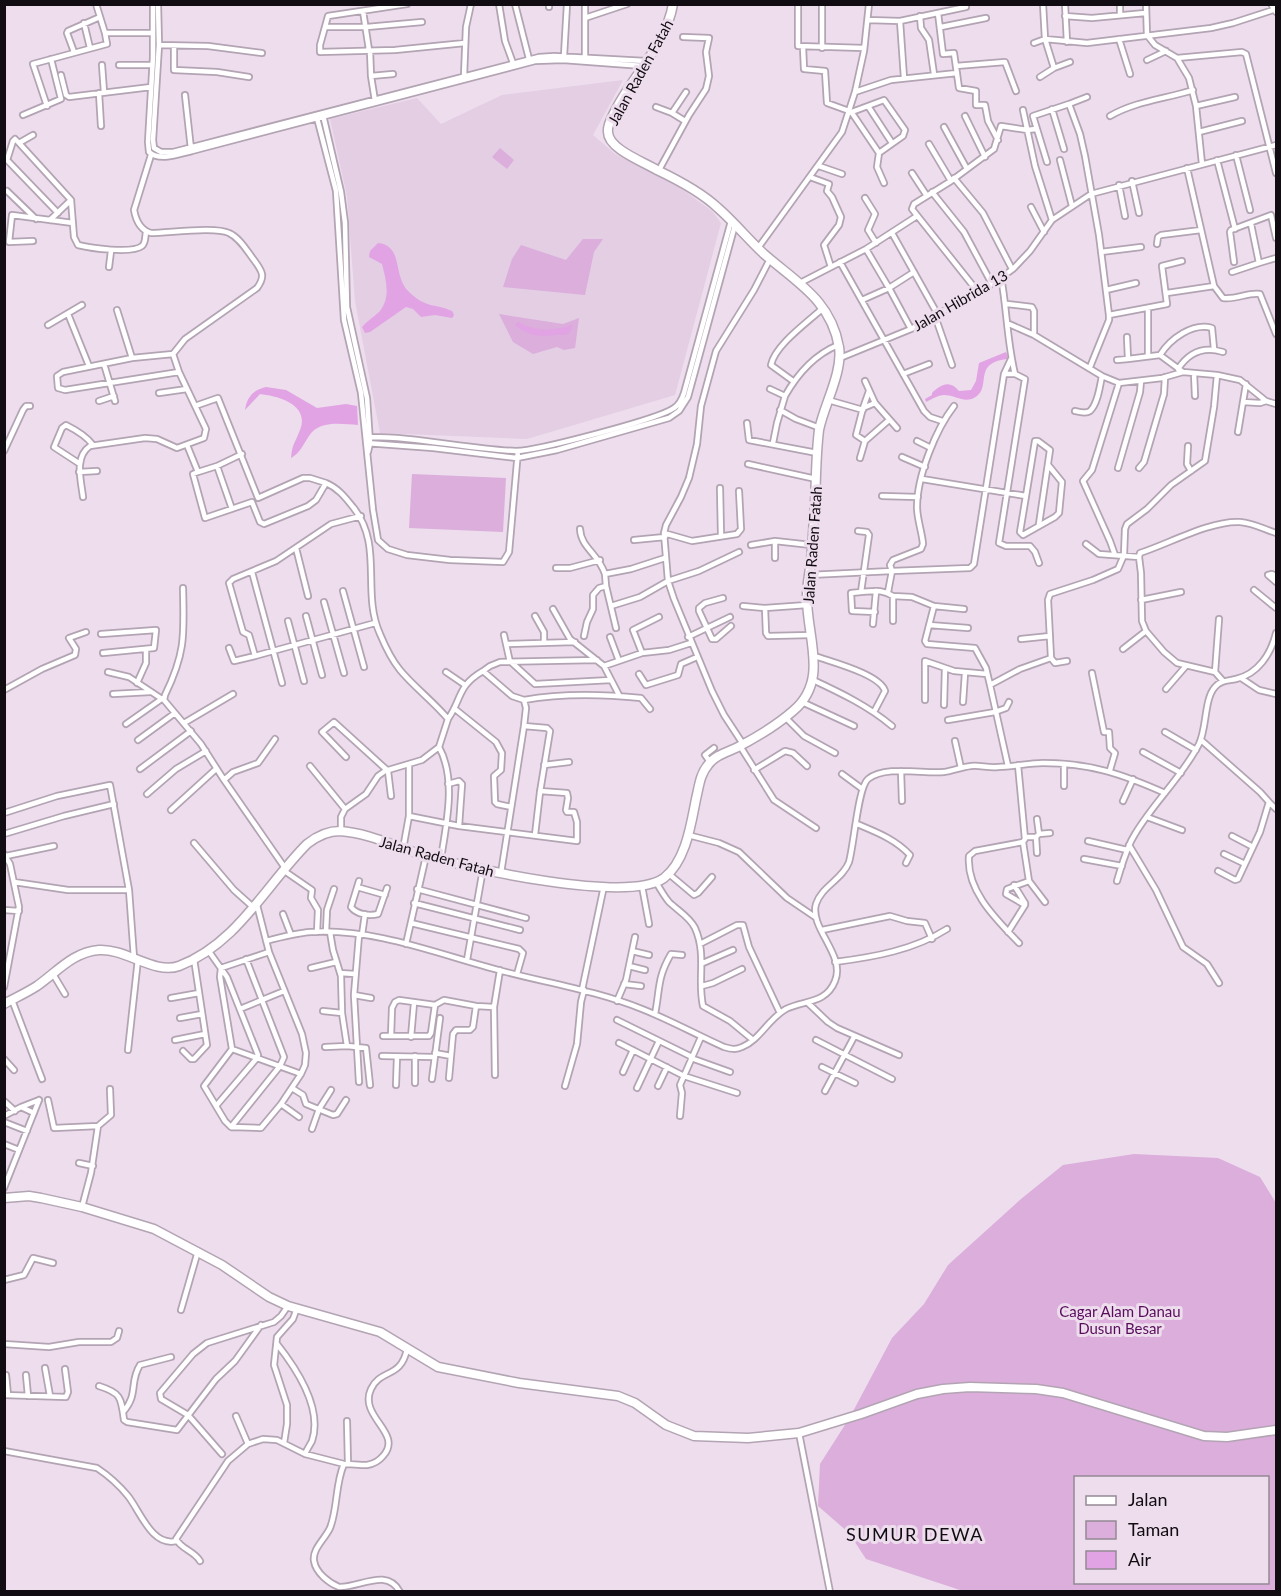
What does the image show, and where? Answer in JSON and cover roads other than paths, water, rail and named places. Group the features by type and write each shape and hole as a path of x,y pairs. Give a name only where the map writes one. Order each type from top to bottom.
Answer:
{"highway":[{"name":"Jalan Raden Fatah","path":"341,831 357,833 426,856 501,873 604,886 642,886 656,882 669,874 680,857 688,835 701,777 710,762 785,717 802,702 813,680 815,656 807,605 817,453 820,428 840,358 839,344 823,308 810,291 770,259 704,197 618,148 610,141 608,135 610,122 618,104 668,25 674,4"},
{"path":"8,1002 37,986 71,959 94,950 115,951 170,967 178,966 194,958 208,950 235,928 284,869 311,841 327,832 341,831"},
{"path":"4,1197 29,1196 82,1207 154,1228 222,1265 269,1297 293,1307 380,1332 432,1365 519,1383 618,1396 635,1403 666,1425 694,1436 748,1438 799,1433 917,1394 970,1387 1036,1389 1063,1393 1204,1436 1227,1437 1276,1430"}],"street":[{"path":"47,106 33,64 107,44 96,4"},
{"path":"58,213 8,161 13,141 19,143 71,200 74,237 78,244 111,251 140,248 144,243 146,232 136,219 134,210 151,155 148,142 153,4"},
{"path":"158,4 159,45 154,148 164,153 191,149"},
{"path":"407,4 328,16 320,45 321,53 465,43"},
{"path":"464,76 467,21 471,4"},
{"path":"499,4 513,63"},
{"path":"515,4 529,59"},
{"path":"563,57 567,4"},
{"path":"585,4 585,57"},
{"path":"585,18 627,4"},
{"path":"798,4 798,44 803,47 864,48"},
{"path":"822,4 822,48"},
{"path":"758,248 839,138 850,112 855,92 864,48 869,4"},
{"path":"1044,4 1045,39 1054,68"},
{"path":"1065,4 1067,42"},
{"path":"1120,4 1120,15"},
{"path":"1146,4 1147,35 1150,41 1177,58 1185,69 1193,90 1202,164"},
{"path":"868,20 900,21 966,7"},
{"path":"958,9 960,22"},
{"path":"1034,43 1045,39 1087,43 1211,28 1274,9"},
{"path":"363,11 376,101"},
{"path":"938,13 943,54 954,52 959,88 975,90 976,105 985,105 988,121 998,140"},
{"path":"1065,16 1092,18 1145,13"},
{"path":"920,16 921,28 928,40 934,75"},
{"path":"74,52 68,32 100,17"},
{"path":"941,27 986,18"},
{"path":"900,21 904,78"},
{"path":"325,27 367,27 422,22"},
{"path":"84,23 90,48"},
{"path":"105,33 153,33"},
{"path":"659,170 706,89 709,76 706,52 710,39 705,36 683,37"},
{"path":"1119,39 1130,74"},
{"path":"159,45 208,46 262,53"},
{"path":"174,46 174,70 249,76"},
{"path":"803,47 803,68 825,71 827,103 850,112 879,153 877,167 884,183"},
{"path":"1147,60 1166,51"},
{"path":"1177,58 1245,53 1276,173"},
{"path":"151,155 165,156 323,114 535,62 563,57 644,63"},
{"path":"408,93 529,59 585,57 644,63"},
{"path":"22,114 58,102 61,98 51,59"},
{"path":"956,66 1005,62 1016,91"},
{"path":"1041,77 1054,68 1070,62"},
{"path":"101,126 102,65"},
{"path":"119,65 152,65"},
{"path":"855,92 885,81 957,73"},
{"path":"371,76 393,74"},
{"path":"61,75 68,96 151,87"},
{"path":"1110,116 1144,101 1168,98 1193,90"},
{"path":"672,113 686,92"},
{"path":"185,95 191,149"},
{"path":"1196,106 1235,97"},
{"path":"1047,162 1033,115 1087,98"},
{"path":"850,112 884,100 904,130 904,134 879,153"},
{"path":"1069,104 1080,134 1101,252 1109,315 1090,367"},
{"path":"868,106 892,144"},
{"path":"656,107 686,121"},
{"path":"1052,109 1064,148"},
{"path":"1023,110 1035,166 1052,220"},
{"path":"287,124 317,118 323,114"},
{"path":"323,114 336,191 344,312 359,370 368,440 376,536 388,549 407,555 500,563 506,560 509,552 518,451"},
{"path":"965,116 985,157"},
{"path":"317,118 327,140"},
{"path":"1198,132 1242,121"},
{"path":"978,292 917,216 912,206 994,149 1001,126 1036,129"},
{"path":"944,128 967,169"},
{"path":"19,143 33,135"},
{"path":"929,144 952,180 982,213 1012,270"},
{"path":"1276,145 1187,168 1214,286 1223,298 1234,299 1255,293 1260,294 1276,334"},
{"path":"1236,155 1250,210"},
{"path":"1060,160 1072,206"},
{"path":"1216,160 1230,204 1234,229"},
{"path":"819,166 842,174"},
{"name":"Jalan Hibrida 13","path":"840,358 884,342 911,329 992,284 1012,270 1030,251 1052,220 1091,194 1132,181 1187,168"},
{"path":"912,173 963,232 992,284"},
{"path":"810,177 829,184 827,191 841,218 839,225 824,245 831,267"},
{"path":"1132,181 1138,213"},
{"path":"1119,185 1125,216"},
{"path":"7,191 36,219"},
{"path":"865,198 875,214 868,230 876,243"},
{"path":"50,220 71,200"},
{"path":"1031,207 1044,232"},
{"path":"1234,262 1230,232 1234,229 1274,214 1276,238"},
{"path":"33,241 11,243 8,239 12,215 73,223"},
{"path":"800,283 866,249 917,216"},
{"path":"368,440 517,458 557,450 669,418 680,411 688,398 733,223"},
{"path":"1251,224 1258,260"},
{"path":"146,232 216,230 228,232 241,243 262,271 263,276 257,288 185,339 173,354 132,358 60,373 57,378 57,387 65,390 178,372"},
{"path":"1157,244 1158,237 1161,235 1201,230"},
{"path":"892,233 937,316 952,365"},
{"path":"368,440 518,451 648,419 677,407 684,393 727,246"},
{"path":"1101,252 1141,247"},
{"path":"866,249 911,329"},
{"path":"109,267 111,251"},
{"path":"1232,272 1258,260 1276,258"},
{"path":"770,259 754,290 716,351 701,406 697,444 689,478 666,525 665,558 668,581 688,637 724,715 754,770 776,801 816,828"},
{"path":"1109,315 1167,304 1162,266 1182,261"},
{"path":"840,262 926,414 942,421"},
{"path":"862,300 889,288 914,272"},
{"path":"1001,278 1015,374"},
{"path":"1106,290 1136,283"},
{"path":"1167,293 1214,286"},
{"path":"1006,304 1032,307 1035,322 1034,335"},
{"path":"48,325 82,305"},
{"path":"794,381 771,365 772,360 790,337 823,308"},
{"path":"1148,308 1148,356"},
{"path":"117,310 132,358"},
{"path":"68,314 89,366"},
{"path":"1009,324 1034,335 1102,376 1119,383 1175,374 1192,354 1205,349 1223,352"},
{"path":"1160,355 1171,341 1182,334 1206,327 1212,328 1214,349"},
{"path":"1127,337 1128,359"},
{"path":"773,443 780,410 794,381 815,358 839,344"},
{"path":"83,497 80,464 86,449 93,445 145,438 175,447 204,438 206,433 178,372 173,354"},
{"path":"1117,360 1160,355 1179,369 1194,373 1235,377 1266,401 1276,404"},
{"path":"809,575 972,567 1004,374 1011,359"},
{"path":"99,401 115,399 108,383 104,364"},
{"path":"903,375 929,364"},
{"path":"1194,373 1195,396"},
{"path":"1004,374 1015,374 1025,379 1000,544 1030,546 1039,563"},
{"path":"1067,661 1055,663 1051,658 1048,600 1050,594 1094,580 1118,569 1124,555 1127,524 1148,509 1171,484 1205,460 1216,375"},
{"path":"1075,411 1087,413 1090,411 1096,400 1102,376"},
{"path":"1139,468 1144,462 1164,394 1165,377"},
{"path":"865,381 875,403 897,428"},
{"path":"1118,468 1140,392 1141,381"},
{"path":"1115,555 1083,481 1092,470 1119,383"},
{"path":"1238,432 1246,384"},
{"path":"159,393 187,389"},
{"path":"770,389 785,396"},
{"path":"866,441 855,435 869,391"},
{"path":"195,406 219,398 258,498"},
{"path":"827,400 863,409 875,403"},
{"path":"1243,402 1260,404 1266,401"},
{"path":"4,451 23,410 26,406 30,406"},
{"path":"888,592 892,571 890,565 893,560 923,547 917,509 918,497 931,448 942,421 954,406"},
{"path":"780,410 820,428"},
{"path":"860,458 866,441 889,420"},
{"path":"747,423 748,439 817,453"},
{"path":"80,464 54,447 62,428 66,425 74,429 93,445"},
{"path":"918,441 931,448"},
{"path":"1039,525 1050,448 1035,441 1020,532 1024,534 1056,517 1059,513 1062,482 1049,466"},
{"path":"187,445 198,472"},
{"path":"1188,446 1187,464 1191,471"},
{"path":"242,454 217,466 194,473 206,518 252,502 303,478 326,483 342,493 361,516 371,553 371,598 375,623 398,668 448,719"},
{"path":"902,457 925,467"},
{"path":"748,464 816,479"},
{"path":"217,466 232,509"},
{"path":"79,472 97,471"},
{"path":"922,479 1026,496"},
{"path":"252,502 260,522 264,524 308,506 316,500 326,483"},
{"path":"720,488 721,536"},
{"path":"634,540 665,535 692,541 737,534 741,529 739,491"},
{"path":"882,496 918,497"},
{"path":"255,656 249,635 243,632 230,584 233,579 276,561 331,524 361,516"},
{"path":"1223,681 1215,672 1177,663 1146,631 1142,621 1138,557 1140,553 1221,523 1252,524 1276,533"},
{"path":"580,529 583,543 600,560 616,628"},
{"path":"858,531 867,532 869,535 861,591"},
{"path":"751,545 775,541 811,545"},
{"path":"775,541 775,558"},
{"path":"1086,544 1099,554 1138,557"},
{"path":"296,548 308,596"},
{"path":"611,606 640,597 668,581 699,571 739,552"},
{"path":"605,574 631,569 665,558"},
{"path":"556,568 570,568 600,560"},
{"path":"252,572 282,683"},
{"path":"1276,576 1272,573 1268,575 1276,582"},
{"path":"584,636 593,609 593,595 597,589 606,586"},
{"path":"126,723 163,699 180,663 183,588"},
{"path":"1254,590 1276,608"},
{"path":"343,591 364,667"},
{"path":"873,624 876,591"},
{"path":"875,612 851,610 851,593 888,592 893,596 912,597 934,606 964,609"},
{"path":"1142,600 1181,592"},
{"path":"893,596 893,621"},
{"path":"723,598 705,603 699,608 710,637 714,639 731,626"},
{"path":"324,602 344,673"},
{"path":"743,606 765,608 807,605"},
{"path":"934,606 925,639 927,644 975,648 986,668 1008,766"},
{"path":"765,608 768,636 811,635"},
{"path":"553,609 565,632 604,666 619,695"},
{"path":"306,616 322,675"},
{"path":"535,616 544,632 544,643"},
{"path":"642,653 633,630 659,617"},
{"path":"688,637 730,618"},
{"path":"1215,672 1219,619"},
{"path":"288,621 304,681"},
{"path":"229,648 236,662 375,623"},
{"path":"929,625 968,628"},
{"path":"101,634 156,630 155,646 103,653"},
{"path":"1122,649 1146,631"},
{"path":"4,690 42,669 75,655 76,649 69,638 86,632"},
{"path":"1117,881 1128,847 1196,750 1201,740 1215,686 1223,681 1241,678 1258,668 1266,657 1276,633"},
{"path":"504,635 511,662 535,684 611,680"},
{"path":"1021,639 1050,636"},
{"path":"610,637 619,661"},
{"path":"506,644 574,642"},
{"path":"604,666 642,653 669,650 691,643"},
{"path":"137,682 146,663 146,649"},
{"path":"815,656 853,669 882,685 885,691 874,712"},
{"path":"639,674 646,685 668,680 678,675 681,664 697,657"},
{"path":"990,685 1020,669 1051,658"},
{"path":"341,831 341,817 345,809 362,797 376,778 388,771 427,758 439,747 448,719 455,709 456,700 465,685 483,671 497,663 597,660"},
{"path":"925,700 925,661 965,673 987,674"},
{"path":"1166,689 1186,666"},
{"path":"944,705 945,668"},
{"path":"483,671 512,696 524,700 563,695 619,695 640,698 650,709"},
{"path":"108,672 129,677 163,699 191,731 284,869 312,890 312,899 318,908 317,932"},
{"path":"446,672 465,685"},
{"path":"963,702 965,673"},
{"path":"1092,673 1098,693 1104,732 1109,732 1110,748 1115,753 1110,770"},
{"path":"1241,678 1258,690 1276,694"},
{"path":"813,680 842,693 892,726"},
{"path":"113,694 150,692"},
{"path":"184,723 233,694"},
{"path":"501,873 524,726 526,708 524,700"},
{"path":"802,702 854,726"},
{"path":"948,720 995,712 1006,708 1009,702"},
{"path":"455,709 501,748 501,770 494,776 495,802 511,807"},
{"path":"138,740 175,713"},
{"path":"785,717 804,736 835,753"},
{"path":"346,757 322,732 334,722 388,771 391,796"},
{"path":"524,726 547,728 550,731 535,835"},
{"path":"140,769 191,731"},
{"path":"1165,732 1196,750"},
{"path":"224,780 233,772 258,763 275,739"},
{"path":"1201,740 1276,809"},
{"path":"955,741 961,768"},
{"path":"439,747 444,757 448,784 441,859"},
{"path":"710,762 705,755 714,748"},
{"path":"147,794 176,769 206,751"},
{"path":"754,770 785,751 793,753 807,766"},
{"path":"1143,752 1181,773"},
{"path":"544,765 569,762"},
{"path":"1064,764 1064,786"},
{"path":"815,917 819,898 847,866 857,824 861,788 873,777 901,771 941,772 977,766 1064,764 1110,770 1165,793"},
{"path":"403,849 408,816 409,765"},
{"path":"1018,765 1029,881 1045,902"},
{"path":"310,766 345,809"},
{"path":"171,810 216,768"},
{"path":"901,771 902,801"},
{"path":"842,774 861,788"},
{"path":"1123,801 1133,779"},
{"path":"448,784 459,782 462,784 459,826"},
{"path":"4,813 57,796 108,784 111,786 129,890 136,958 128,1050"},
{"path":"408,816 459,826 577,842 576,816 574,812 566,810 567,793 540,791"},
{"path":"1218,871 1235,880 1238,879 1260,832 1269,802"},
{"path":"4,834 114,804"},
{"path":"1148,817 1182,830"},
{"path":"1037,819 1037,853"},
{"path":"857,824 884,835 903,848 910,855 906,864"},
{"path":"1019,943 982,900 971,874 969,856 975,851 1050,833"},
{"path":"266,941 291,935 328,932 360,935 406,944 583,990 655,1014 701,1037 734,1050 753,1040 780,1013 826,994 834,983 837,970 815,917 787,898 739,852 719,843 688,835"},
{"path":"1232,837 1253,847"},
{"path":"1088,841 1128,847 1156,890 1183,947 1207,964 1219,982"},
{"path":"194,843 234,890 255,905 268,952 304,1041 306,1060 301,1074 261,1128 231,1127"},
{"path":"4,987 19,911 14,882 5,855 54,846"},
{"path":"1224,854 1245,864"},
{"path":"406,944 426,856"},
{"path":"1084,858 1122,866"},
{"path":"467,960 483,870"},
{"path":"669,874 694,895 712,877"},
{"path":"359,881 351,907 355,912 378,915 387,888"},
{"path":"1025,905 1006,894 1006,889 1029,881"},
{"path":"14,882 68,890 129,890"},
{"path":"656,882 668,901 692,924 700,944 703,963 703,1006 730,1021 753,1040"},
{"path":"1014,885 1025,905"},
{"path":"565,1086 577,1044 583,990 604,886"},
{"path":"642,886 649,924"},
{"path":"357,887 385,895"},
{"path":"334,889 327,910 328,932 340,973 342,1013 347,1046"},
{"path":"417,889 526,918"},
{"path":"414,903 520,930"},
{"path":"1008,932 1025,905"},
{"path":"4,910 19,911"},
{"path":"283,914 291,935"},
{"path":"358,1082 354,995 360,935 365,914"},
{"path":"822,930 890,916 925,923 932,939"},
{"path":"411,923 521,950 523,953 517,974"},
{"path":"700,944 737,925 742,925 780,1013"},
{"path":"835,962 876,956 932,939 947,929"},
{"path":"617,1001 624,984 635,937"},
{"path":"4,950 12,951"},
{"path":"208,950 227,977 258,1058"},
{"path":"703,963 733,950"},
{"path":"632,951 649,955"},
{"path":"221,968 268,952"},
{"path":"655,1014 663,969 671,954 682,955"},
{"path":"183,1051 191,1059 196,1059 207,1045 194,958"},
{"path":"231,1127 283,1060 283,1052 246,959"},
{"path":"311,968 336,962"},
{"path":"629,966 645,970"},
{"path":"221,968 220,977 232,1049 204,1084 231,1127"},
{"path":"702,986 742,969"},
{"path":"495,1075 494,1007 500,970"},
{"path":"340,973 355,974"},
{"path":"53,974 65,994"},
{"path":"624,984 641,987"},
{"path":"240,1010 284,991"},
{"path":"171,998 199,993"},
{"path":"354,995 371,998"},
{"path":"391,1036 394,1003 399,1000 435,1005 444,1000 494,1007"},
{"path":"8,1002 42,1079"},
{"path":"411,1037 414,1003"},
{"path":"808,1003 828,1022 899,1055"},
{"path":"383,1036 425,1037 430,1035 435,1005"},
{"path":"449,1078 454,1032 472,1029 476,1006"},
{"path":"323,1011 342,1013"},
{"path":"180,1018 202,1014"},
{"path":"432,1079 440,1018"},
{"path":"617,1020 692,1058 730,1071"},
{"path":"175,1040 205,1034"},
{"path":"825,1090 854,1036"},
{"path":"680,1116 682,1093 680,1085 701,1037"},
{"path":"816,1040 892,1079"},
{"path":"637,1088 658,1041"},
{"path":"619,1043 684,1076 737,1093"},
{"path":"325,1047 347,1046 367,1049 370,1085"},
{"path":"232,1049 301,1074"},
{"path":"623,1072 633,1050"},
{"path":"382,1056 451,1056"},
{"path":"396,1085 397,1056"},
{"path":"414,1083 415,1056"},
{"path":"216,1106 258,1058"},
{"path":"4,1059 14,1070"},
{"path":"658,1086 667,1067"},
{"path":"822,1067 855,1083"},
{"path":"292,1088 303,1095 306,1104 335,1115 346,1100"},
{"path":"48,1100 54,1128 98,1126 111,1115 110,1089"},
{"path":"312,1129 319,1109 331,1090"},
{"path":"4,1116 39,1100 4,1188"},
{"path":"4,1101 15,1111"},
{"path":"281,1104 299,1117"},
{"path":"21,1107 34,1113"},
{"path":"4,1122 27,1131"},
{"path":"82,1207 93,1166 98,1126"},
{"path":"4,1144 20,1150"},
{"path":"79,1163 93,1166"},
{"path":"4,1166 12,1169"},
{"path":"181,1310 198,1251"},
{"path":"4,1280 24,1275 33,1258 54,1263"},
{"path":"222,1454 188,1415 161,1399 161,1391 193,1354 207,1343 277,1320 293,1307"},
{"path":"284,1443 288,1415 284,1392 274,1368 278,1335 293,1319 293,1307"},
{"path":"99,1386 117,1393 127,1422 175,1431 216,1379 235,1361 261,1325"},
{"path":"4,1344 49,1347 79,1342 111,1342 117,1338 119,1331"},
{"path":"277,1344 297,1370 308,1394 312,1414 312,1440 305,1454"},
{"path":"176,1541 228,1461 248,1444 263,1440 277,1440 305,1454 346,1464 374,1463 381,1459 388,1449 388,1437 369,1408 368,1399 377,1380 395,1371 402,1364 407,1349"},
{"path":"123,1412 132,1401 135,1378 140,1365 171,1357"},
{"path":"45,1368 50,1396"},
{"path":"6,1375 6,1395 66,1397 68,1396 64,1369"},
{"path":"26,1375 28,1396"},
{"path":"236,1416 248,1444"},
{"path":"347,1421 346,1464 339,1476 332,1521 314,1556 316,1568 339,1587 385,1579 394,1584 400,1592"},
{"path":"799,1433 830,1592"},
{"path":"4,1450 96,1468 122,1489 147,1525 160,1539 168,1542 176,1541 196,1555 200,1561"}],"water":[{"path":"378,243 386,245 395,255 401,278 409,292 426,303 452,311 454,315 452,318 435,315 421,317 413,309 406,307 370,332 365,333 362,327 380,311 387,294 382,264 369,257 370,251"},
{"path":"518,322 531,328 545,330 572,325 571,331 566,335 540,336 522,330 515,325"},
{"path":"1006,352 1007,359 997,361 986,370 981,391 973,399 965,400 942,395 926,402 925,399 946,384 952,385 959,391 971,390 976,381 979,363"},
{"path":"266,387 286,390 317,408 346,404 357,406 358,425 331,424 319,427 291,458 302,421 297,408 284,400 260,394 245,410 251,395"}],"district":[{"name":"SUMUR DEWA","path":"915,1534"}],"park label":[{"name":"Cagar Alam Danau Dusun Besar","path":"1120,1320"}]}
